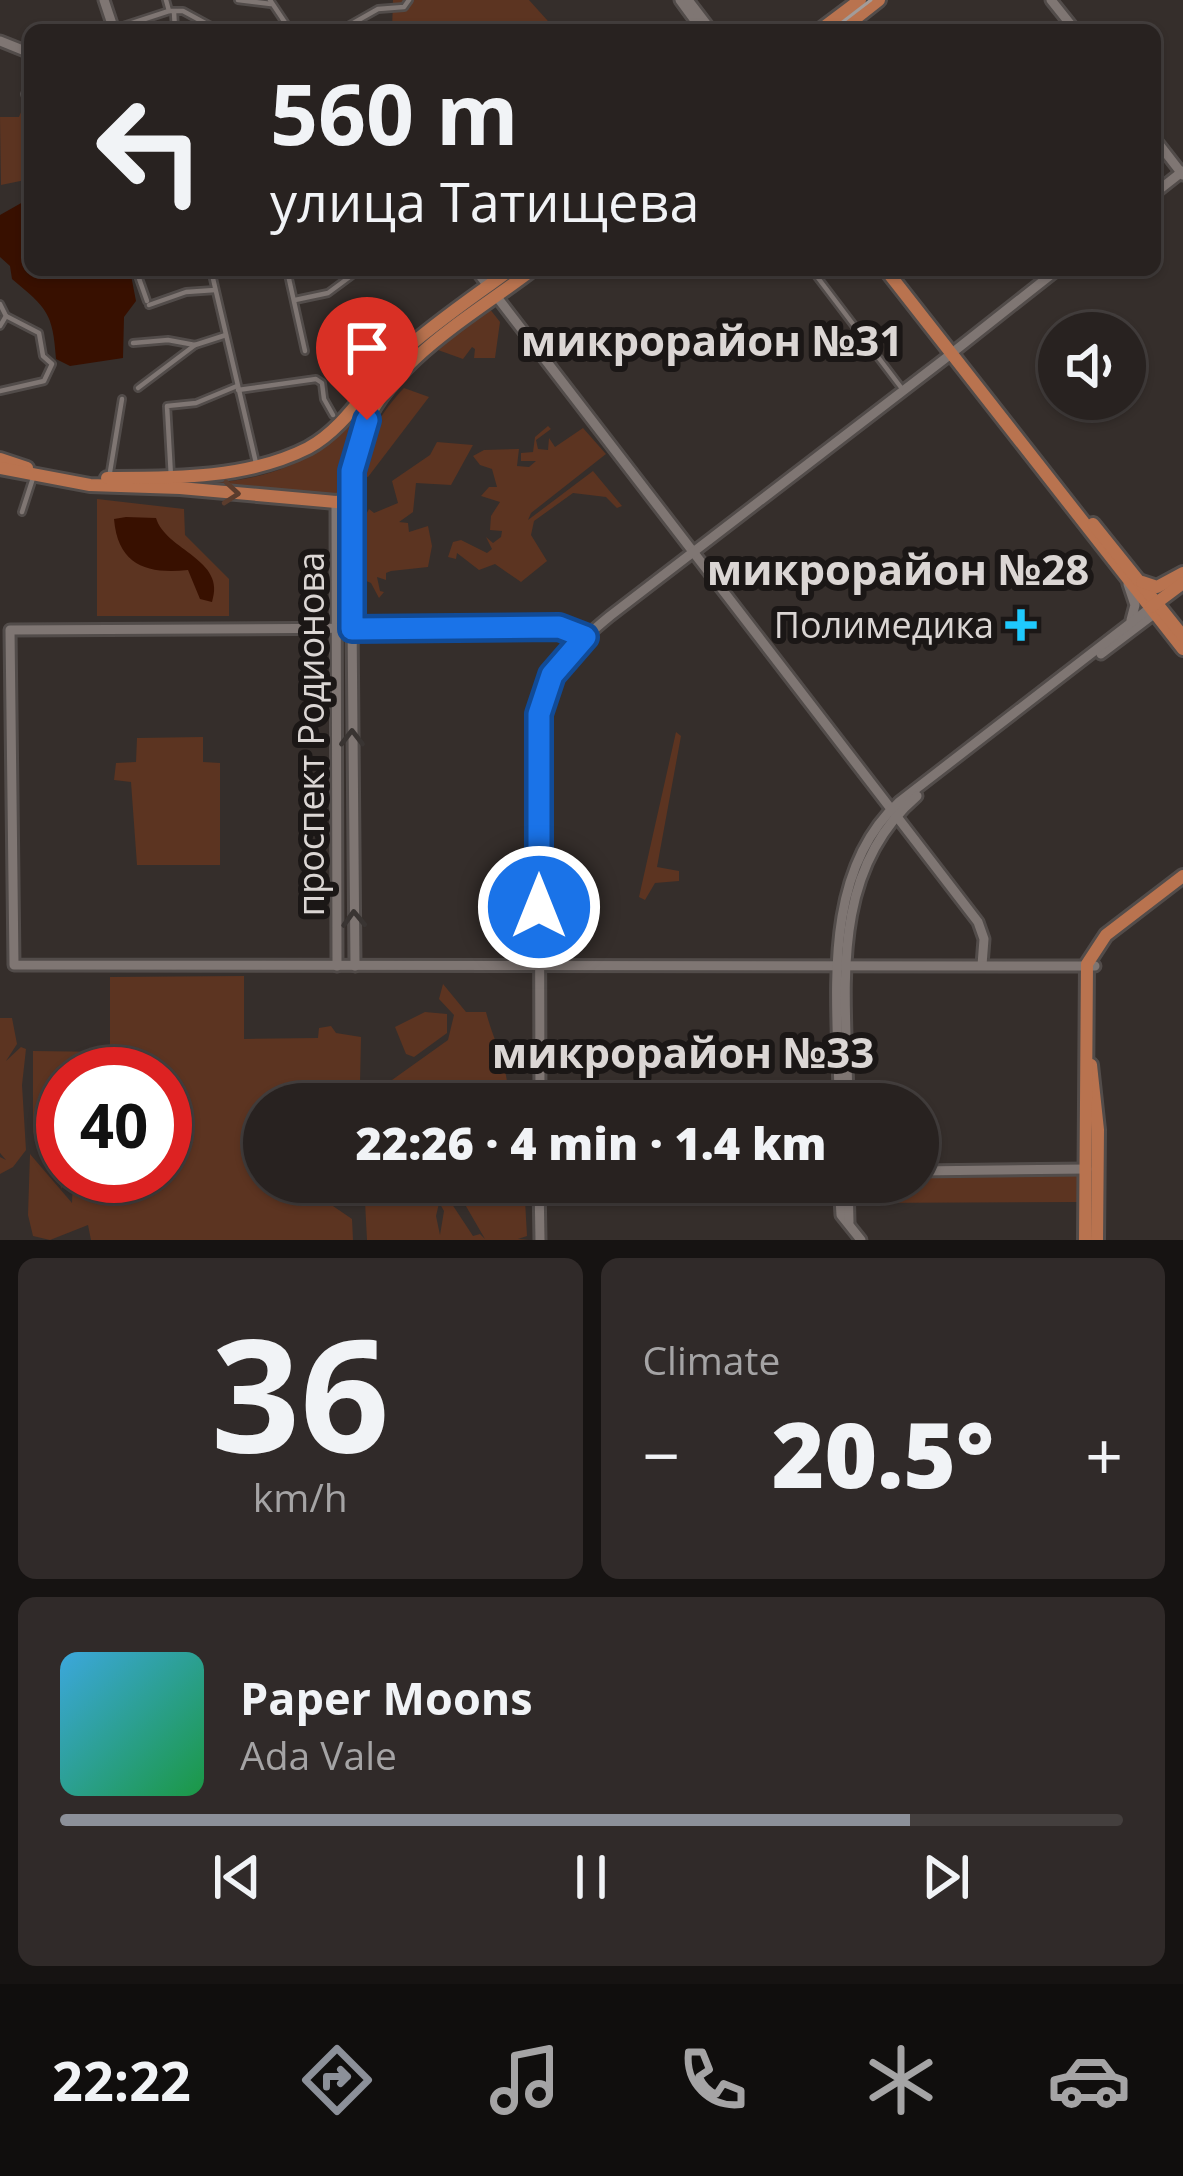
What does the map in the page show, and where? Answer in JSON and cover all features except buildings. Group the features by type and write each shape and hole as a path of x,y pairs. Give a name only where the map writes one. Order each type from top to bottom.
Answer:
{"main road":[{"path":"828,24 860,0"},
{"path":"849,24 879,0"},
{"path":"0,464 57,475 171,477 257,467 290,456 326,436 397,357 487,287 516,276"},
{"path":"891,276 1129,576 1181,633"},
{"path":"899,276 954,352"},
{"path":"0,464 33,477 90,485 351,500 355,453 367,420 419,356 487,287"},
{"path":"1129,576 1157,587 1183,572"},
{"path":"1156,608 1181,590"},
{"path":"1181,590 1181,633"},
{"path":"1156,608 1183,650"},
{"path":"1091,1240 1091,965 1106,934 1183,880"},
{"path":"1088,1169 1091,965"},
{"path":"1091,1065 1098,1130 1091,1240"}],"street":[{"path":"166,0 174,24"},
{"path":"238,0 270,2"},
{"path":"352,24 378,9 404,7 409,0"},
{"path":"1050,0 1068,24"},
{"path":"132,24 172,11 183,11 207,24"},
{"path":"1161,144 1182,172"},
{"path":"138,276 148,303 215,290"},
{"path":"213,276 257,467"},
{"path":"288,276 304,350"},
{"path":"294,301 328,293 351,276"},
{"path":"817,276 904,391"},
{"path":"540,1083 539,714 552,675 582,639 1049,276"},
{"path":"487,287 981,928 982,964"},
{"path":"0,304 6,316 39,333 43,356 52,364 44,381 0,391"},
{"path":"0,326 6,316"},
{"path":"138,388 195,345 226,335"},
{"path":"133,344 168,340 195,345"},
{"path":"171,477 167,406 196,403 238,388 316,380 322,383 333,415"},
{"path":"109,478 122,399"},
{"path":"22,512 33,477"},
{"name":"проспект Родионова","path":"351,500 356,966"},
{"name":"проспект Родионова","path":"335,502 338,966"},
{"path":"1129,576 1135,605 1129,624"},
{"path":"935,778 1156,608"},
{"path":"843,1083 843,964 857,887 892,813 1129,624 1156,608"},
{"path":"582,639 546,628 5,630 14,965 1091,965"},
{"path":"338,825 352,825"},
{"path":"540,939 554,958 568,964"},
{"path":"939,1171 1088,1169"},
{"path":"539,1203 540,1240"},
{"path":"847,1203 851,1227 861,1240"}],"shaded area":[{"path":"393,0 529,0 551,24 392,24"},
{"path":"24,105 24,180 1,185 0,117 19,117"},
{"path":"23,202 24,276 131,276 136,301 124,317 123,358 70,366 56,359 46,313 12,279 10,266 0,257 0,215"},
{"path":"481,298 485,303 373,402 345,498 64,480 195,484 261,475 291,465 330,440 408,352"},
{"path":"489,308 500,322 495,358 474,358 472,347 463,359 438,350"},
{"path":"404,388 429,397 368,477 363,476 369,440"},
{"path":"548,426 551,429 536,440 538,449 548,450 549,438 555,447 583,428 606,454 528,520 593,471 622,506 617,508 606,497 573,493 534,521 531,535 547,561 521,582 495,564 479,570 457,553 456,559 448,557 453,542 461,540 487,553 492,549 486,537 493,543 501,537 502,531 490,530 491,516 500,502 481,496 489,487 497,487 492,469 473,456 484,450 519,449 517,466 529,467 536,461 521,461 521,453 533,452 535,437"},
{"path":"437,442 473,445 451,485 416,483 413,512 399,522 408,523 409,532 428,526 432,546 428,567 391,571 386,580 377,577 384,592 379,598 364,580 364,518 369,509 374,513 398,503 392,481 430,455"},
{"path":"97,499 184,509 185,535 229,579 229,616 97,616"},
{"path":"156,518 171,539 204,565 214,587 212,602 200,599 188,570 149,568 129,557 114,519"},
{"path":"676,732 681,736 657,867 679,871 679,881 655,883 645,900 639,897"},
{"path":"203,737 203,762 220,763 220,865 137,865 131,782 114,780 116,763 136,762 137,738"},
{"path":"244,976 244,1039 318,1038 319,1028 331,1026 336,1033 361,1037 360,1083 243,1083 243,1203 330,1203 352,1219 353,1240 91,1240 88,1225 50,1240 33,1236 28,1215 30,1154 36,1161 36,1203 192,1203 192,1047 110,1047 110,977"},
{"path":"443,984 466,1012 486,1012 507,1083 394,1083 448,1040 454,1015 439,999"},
{"path":"425,1012 447,1014 447,1033 414,1057 406,1054 395,1027"},
{"path":"0,1018 12,1018 17,1044 6,1061 21,1047 26,1049 22,1085 26,1150 13,1167 0,1174 0,1157 6,1160 0,1153"},
{"path":"36,1051 36,1138 33,1132"},
{"path":"939,1174 1078,1174 1079,1202 939,1203"},
{"path":"365,1203 439,1203 440,1235 444,1211 440,1204 451,1203 473,1236 480,1234 485,1239 464,1203 525,1203 527,1236 518,1239 529,1240 367,1240"}],"tram line":[{"path":"840,24 871,0"}],"place":[{"name":"Полимедика","path":"1021,625"}],"district":[{"name":"микрорайон №31","path":"712,341"},
{"name":"микрорайон №28","path":"898,570"},
{"name":"микрорайон №33","path":"683,1053"}],"route":[{"path":"367,420 352,471 352,629 566,627 585,637 552,675 539,714 539,907"}]}
